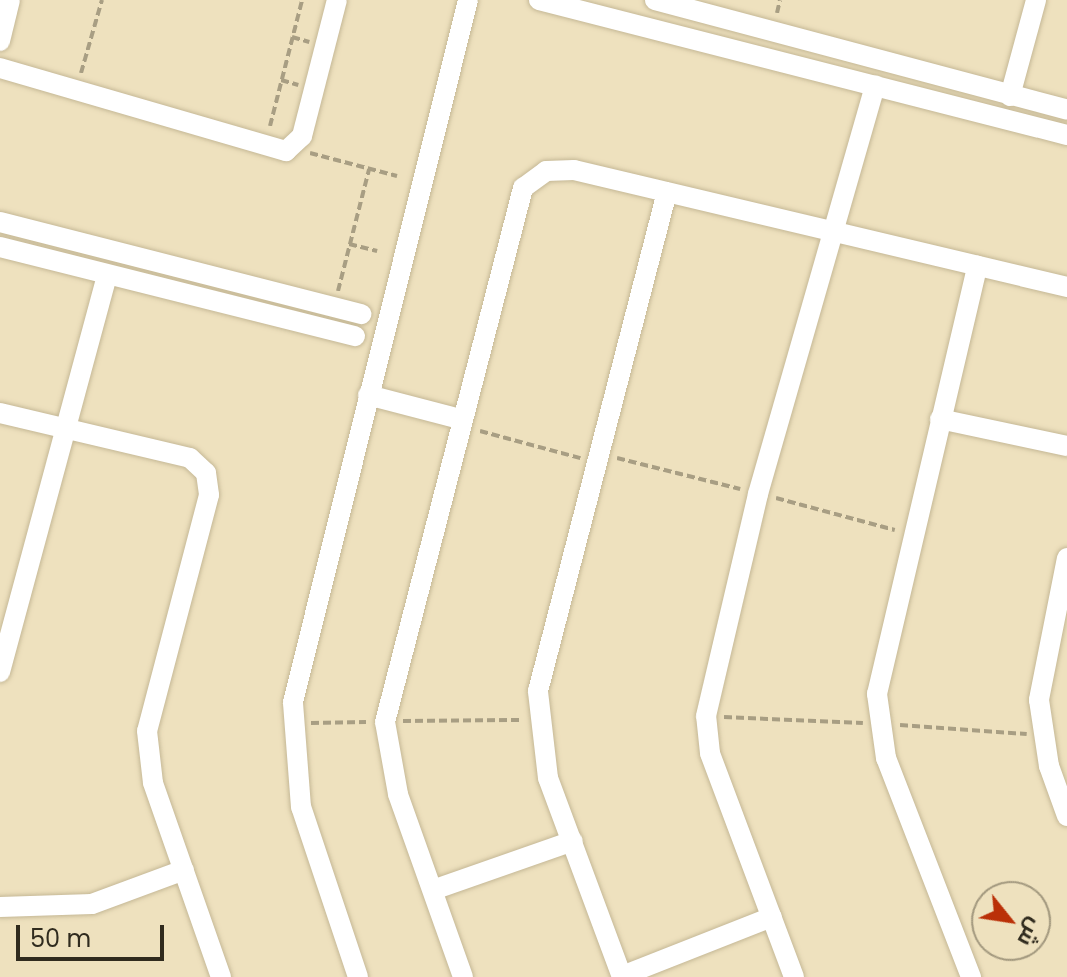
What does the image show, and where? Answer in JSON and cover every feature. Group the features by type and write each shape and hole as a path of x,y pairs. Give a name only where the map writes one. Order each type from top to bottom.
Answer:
{"street":[{"path":"0,41 10,0"},
{"path":"0,68 264,147 292,148 302,136 337,0"},
{"path":"358,977 301,807 291,723 306,627 468,0"},
{"path":"539,0 1067,135"},
{"path":"655,0 1067,110"},
{"path":"1010,96 1036,0"},
{"path":"794,977 710,753 706,716 829,231 875,85"},
{"path":"463,977 395,782 385,722 460,422 523,188 561,168 1067,287"},
{"path":"667,192 543,664 537,719 573,841 622,976 772,917"},
{"path":"0,222 361,314"},
{"path":"0,247 355,336"},
{"path":"971,977 879,723 881,664 977,266"},
{"path":"0,672 107,275"},
{"path":"249,311 255,287"},
{"path":"368,395 460,422"},
{"path":"0,413 190,458 210,484 147,731 153,783 221,977"},
{"path":"940,419 1067,446"},
{"path":"1067,558 1039,700 1049,766 1067,816"},
{"path":"433,890 573,841"},
{"path":"0,907 92,904 184,870"}],"path":[{"path":"75,91 102,0"},
{"path":"264,147 302,0"},
{"path":"292,148 397,176"},
{"path":"334,307 369,169"},
{"path":"349,244 377,251"},
{"path":"460,422 597,463"},
{"path":"291,723 537,719"}]}
